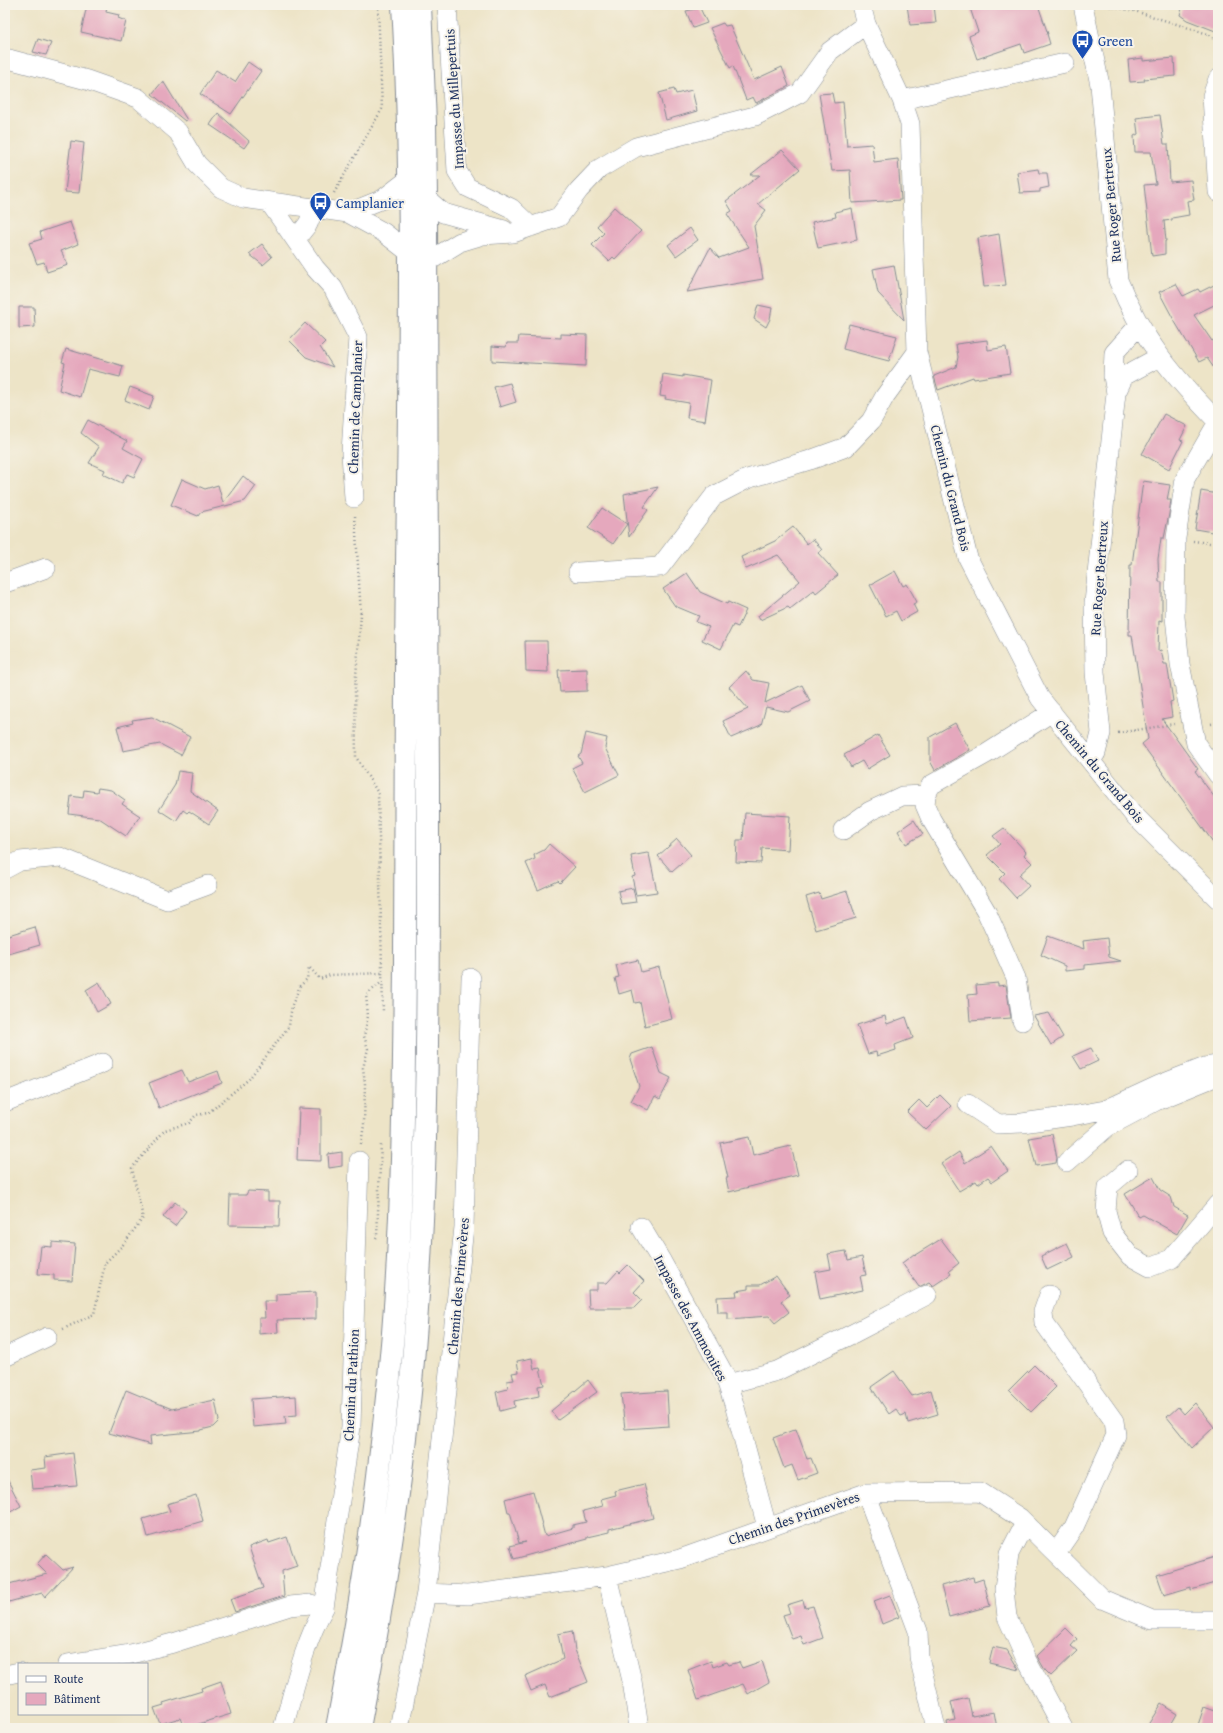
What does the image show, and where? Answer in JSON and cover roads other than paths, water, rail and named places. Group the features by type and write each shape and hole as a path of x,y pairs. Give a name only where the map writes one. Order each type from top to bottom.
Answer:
{"main road":[{"path":"359,1728 391,1545 405,1441 416,1324 423,1185 428,913 418,258 409,179 403,5"},
{"path":"337,1728 356,1631 383,1445 393,1328 401,1189 405,1050 406,632 418,258 426,198 425,123 420,5"}],"street":[{"name":"Impasse du Millepertuis","path":"447,5 457,171 467,186 511,208 531,227"},
{"name":"Chemin du Grand Bois","path":"861,5 866,24 902,100 910,124 917,352 968,558 1040,698 1133,814 1218,899"},
{"name":"Rue Roger Bertreux","path":"1083,5 1100,85 1118,280 1128,305 1139,325 1114,353 1113,376 1116,393 1094,603 1095,672 1101,733 1096,753 1090,760"},
{"path":"5,58 87,80 138,98 178,132 197,164 221,188 243,198 348,213 383,232 418,258 483,235 513,233 559,217 598,168 636,147 755,116 800,93 830,51 866,24"},
{"path":"902,100 1065,63"},
{"path":"1218,79 1212,96 1218,192"},
{"path":"348,213 383,199 409,179"},
{"path":"426,198 443,213 513,233"},
{"name":"Chemin de Camplanier","path":"270,203 315,268 333,288 358,338 351,453 354,498"},
{"path":"296,239 320,208"},
{"path":"1139,325 1159,357 1218,422 1185,479 1176,538 1175,617 1180,664 1196,744 1218,775"},
{"path":"578,572 660,567 714,496 747,479 810,460 846,447 871,421 885,396 917,352"},
{"name":"Rue Roger Bertreux","path":"1116,393 1124,376 1159,357"},
{"path":"5,583 46,568"},
{"path":"1022,1021 1016,978 986,911 931,819 926,805 926,795 931,785 986,754 1052,712"},
{"path":"843,830 870,811 902,796 926,795"},
{"path":"5,869 20,861 60,857 167,900 208,885"},
{"name":"Chemin des Primevères","path":"399,1728 426,1593 464,1227 471,978"},
{"path":"5,1102 103,1063"},
{"path":"968,1104 998,1124 1022,1123 1072,1116 1105,1110 1159,1085 1205,1067 1218,1065"},
{"path":"1067,1162 1107,1127 1156,1102 1210,1079 1218,1073"},
{"name":"Chemin du Pathion","path":"283,1728 303,1655 313,1628 324,1608 351,1427 359,1161"},
{"path":"1128,1170 1108,1187 1106,1211 1112,1233 1130,1256 1150,1267 1171,1259 1218,1204"},
{"name":"Impasse des Ammonites","path":"641,1227 717,1361 728,1384 767,1527"},
{"path":"728,1384 777,1371 927,1295"},
{"path":"1049,1295 1043,1312 1044,1323 1114,1421 1116,1434 1074,1527 1056,1553"},
{"path":"5,1357 47,1337"},
{"name":"Chemin des Primevères","path":"426,1593 468,1596 607,1576 680,1559 866,1493 980,1492 1020,1518 1102,1599 1152,1620 1218,1620"},
{"path":"866,1493 918,1631 919,1657 936,1728"},
{"path":"1025,1523 1009,1554 1004,1589 1007,1617 1025,1657 1063,1728"},
{"path":"607,1576 632,1681 639,1728"},
{"path":"74,1663 131,1654 173,1643 266,1612 290,1606 311,1604 324,1608"},
{"path":"5,1675 18,1672"}],"place":[{"name":"Green","path":"1082,60"},
{"name":"Camplanier","path":"321,222"}]}
